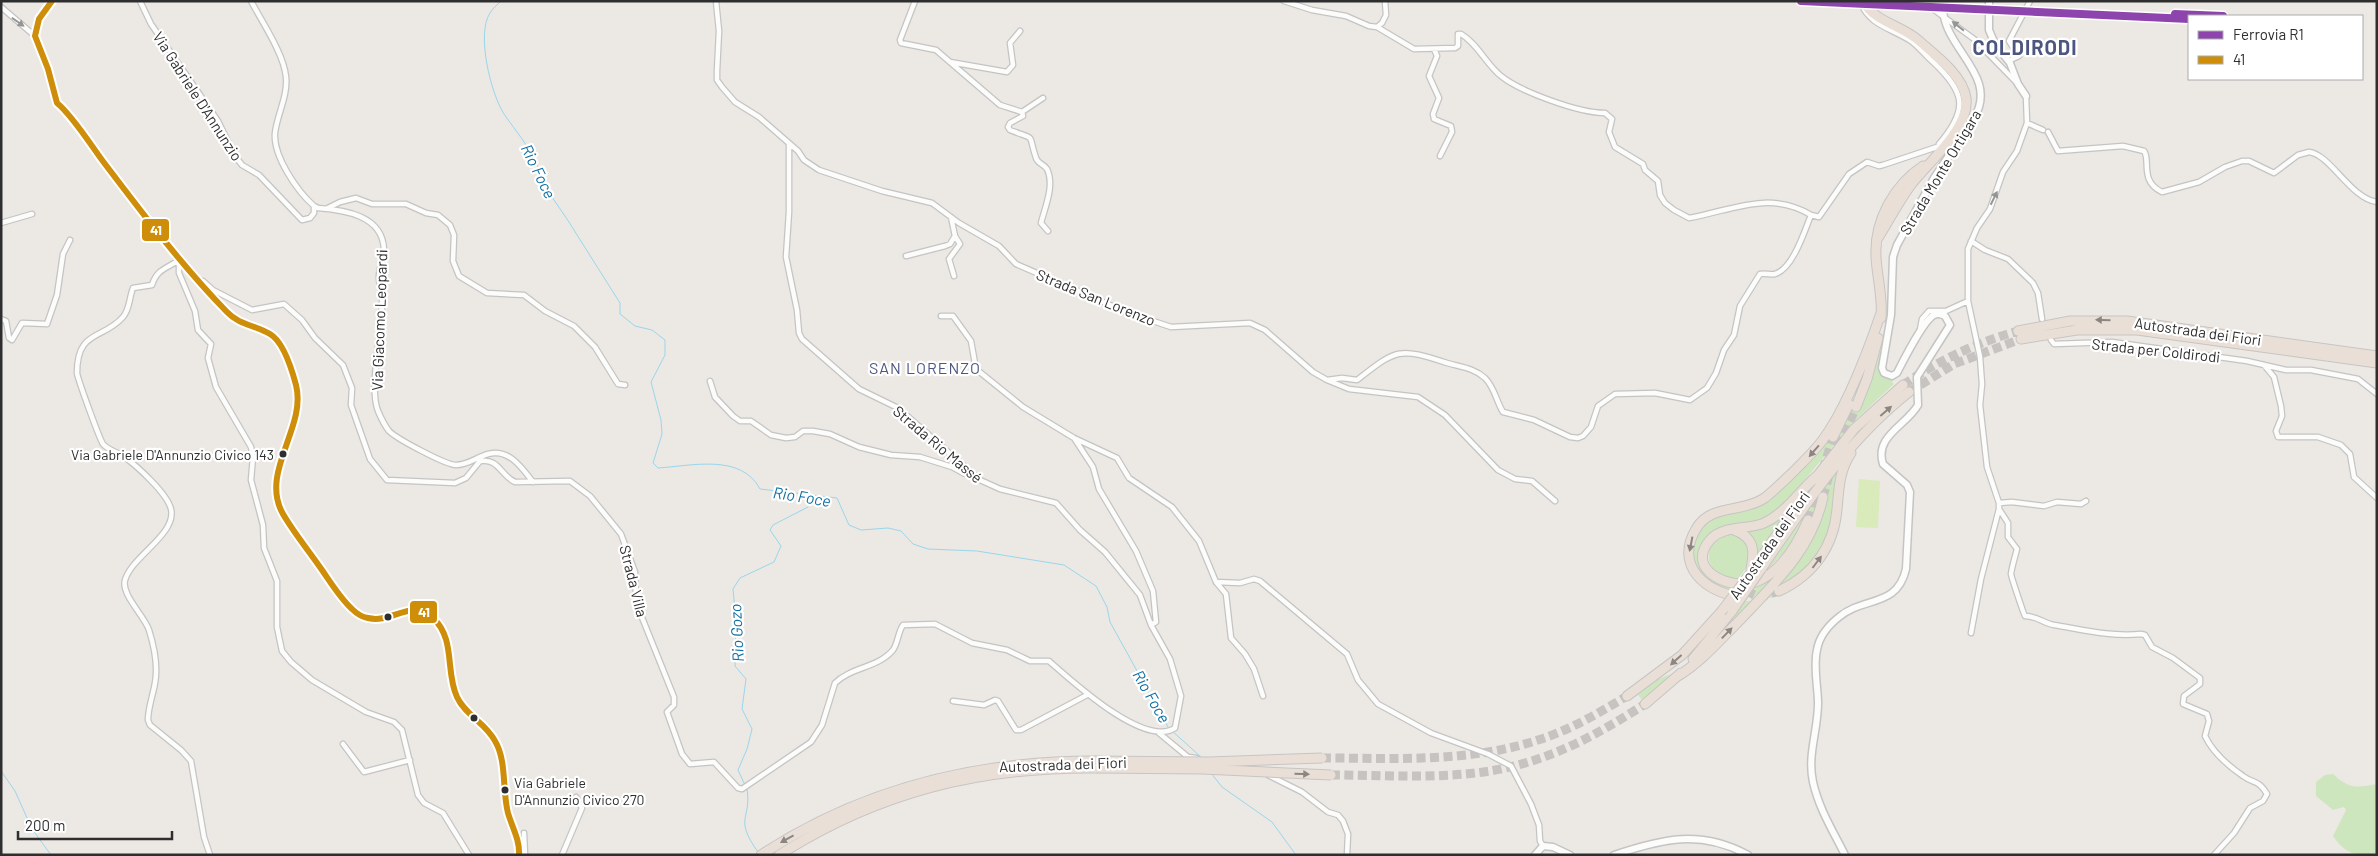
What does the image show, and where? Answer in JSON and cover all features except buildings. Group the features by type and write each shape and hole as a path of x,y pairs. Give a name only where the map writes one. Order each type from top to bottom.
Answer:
{"highway":[{"path":"1856,407 1875,349 1881,313 1876,254 1882,216 1904,181 1934,159 1947,143 1965,111 1966,98 1962,85 1918,40 1870,12 1863,1"},
{"path":"1746,591 1742,597 1734,596 1716,591 1702,582 1690,562 1689,548 1693,534 1701,522 1712,514 1749,506 1763,499 1815,450 1828,432 1859,371 1881,313"},
{"name":"Autostrada dei Fiori","path":"2377,356 2127,321 2070,321 2019,335 2072,330 2138,330 2377,363"},
{"path":"1833,436 1875,349"},
{"name":"Autostrada dei Fiori","path":"1628,696 1682,655 1721,612 1750,574 1818,475 1854,429 1906,388 1824,478 1732,611 1678,676 1645,704"},
{"path":"1779,591 1805,575 1826,550 1836,521 1838,487 1843,468 1864,432"},
{"path":"1808,520 1795,545 1775,569 1758,581 1733,585 1716,579 1705,565 1704,554 1711,538 1722,532 1762,524 1778,515 1818,475"},
{"path":"1678,676 1699,662 1790,566 1809,537 1823,496"},
{"path":"1734,530 1744,535 1753,546 1754,556 1750,574"},
{"name":"Autostrada dei Fiori","path":"1095,765 1322,758"},
{"name":"Autostrada dei Fiori","path":"761,855 821,822 932,779 982,768 1047,762 1331,775"},
{"name":"Autostrada dei Fiori","path":"779,855 826,827 881,799"}],"main road":[{"name":"Strada Monte Ortigara","path":"1845,855 1824,817 1810,768 1811,745 1818,704 1816,652 1827,629 1840,616 1848,610 1891,594 1903,581 1907,558 1910,492 1907,485 1883,464 1881,450 1889,435 1918,405 1917,377 1948,331 1949,321 1945,316 1935,314 1920,332 1897,373 1889,376 1884,373 1882,368 1891,315 1893,257 1912,215 1980,108 1982,93 1975,72 1947,29 1943,15 1943,1"},
{"path":"1989,1 1989,30 1995,44 2008,61 2018,84 2026,96"},
{"path":"1614,855 1661,840 1677,838 1712,842 1733,847 1748,855"},
{"path":"1536,855 1543,846 1553,847 1570,855"}],"street":[{"path":"35,36 39,19 52,1"},
{"name":"Via Gabriele D'Annunzio","path":"140,1 151,24 218,121 229,146 242,165 260,175 302,220 310,218 314,214 314,206"},
{"path":"251,1 277,52 286,78 275,135 277,147 290,176 306,199 314,206"},
{"name":"Strada San Lorenzo","path":"716,1 720,31 716,60 718,80 734,102 759,117 804,160 819,170 882,191 932,203 999,246 1016,264 1126,312 1171,327 1238,323 1258,326 1313,372 1327,380 1349,389 1408,394 1428,401 1445,415 1498,470 1515,479 1532,481 1555,501"},
{"path":"915,1 900,40 901,44 936,50 1000,105 1022,112"},
{"path":"1284,1 1312,10 1346,16 1369,26 1377,27 1414,49 1455,48 1458,46 1458,34 1461,34 1500,76 1509,81 1545,98 1587,113 1605,113 1612,120 1609,132 1614,147 1643,164 1645,170 1658,181 1660,195 1665,203 1689,218 1756,202 1787,204 1819,217 1849,174 1861,164 1872,162 1879,166 1941,144 1950,131 1957,113 1960,99 1957,87 1910,41 1867,16 1859,1"},
{"path":"1377,27 1382,23 1386,15 1385,1"},
{"path":"1922,1 1974,39 2018,84"},
{"path":"2008,61 2019,56 2009,41 2030,1"},
{"path":"1,7 35,36 48,69 57,103 179,260 230,316 240,323 274,337 282,349 293,374 298,395 297,411 281,459 277,495 283,514 342,598 356,613 368,618 377,619 387,618 406,610 418,611 434,619 449,648 453,686 456,696 463,707 483,725 500,752 505,800 520,848 519,855"},
{"path":"950,62 1007,72 1013,65 1010,43 1020,31"},
{"path":"1434,48 1437,56 1429,76 1439,98 1433,114 1434,118 1451,126 1452,132 1440,156"},
{"path":"1971,633 1980,579 1999,510 1999,503 1987,467 1980,406 1982,390 1980,358 1968,302 1968,249 1977,228 1990,209 2004,172 2017,151 2027,123 2026,96"},
{"path":"1043,98 1022,112 1023,116 1010,123 1008,127 1012,131 1028,135 1032,139 1036,159 1048,170 1050,184 1041,223 1048,231"},
{"path":"2027,123 2043,130"},
{"path":"2048,132 2059,151 2123,146 2144,151 2147,155 2146,172 2151,182 2162,192 2199,182 2225,167 2242,161 2254,163 2274,173 2298,155 2313,152 2364,198 2377,202"},
{"path":"1951,148 1958,142"},
{"name":"Strada Rio Massé","path":"748,785 811,742 822,725 835,683 840,678 880,661 893,650 903,625 935,624 972,644 1007,650 1030,661 1049,661 1087,695 1127,720 1159,732 1167,732 1175,728 1180,696 1170,659 1151,625 1145,605 1123,572 1056,503 995,488 972,474 898,408 859,389 802,339 798,333 797,310 786,257 789,212 789,144"},
{"path":"328,209 340,202 356,198 372,204 406,204 426,214 438,215 450,225 454,235 453,260 459,276 487,293 524,295 544,311 574,326 595,347 618,384 626,385"},
{"name":"Via Giacomo Leopardi","path":"314,206 349,211 361,216 374,226 382,241 384,249 378,280 382,294 380,346 375,391 376,404 383,421 396,436 442,462 453,466 462,465 499,453 507,456 522,468 533,482"},
{"path":"1,223 32,214"},
{"path":"1327,380 1342,378 1357,380 1384,359 1403,352 1415,353 1476,371 1491,386 1495,392 1498,404 1507,414 1534,420 1570,437 1578,438 1583,436 1590,427 1598,406 1615,394 1655,393 1690,400 1707,388 1716,373 1724,350 1734,335 1740,306 1754,282 1760,274 1775,274 1785,266 1800,246 1811,215"},
{"path":"950,216 955,236 960,244 949,259 954,276"},
{"path":"906,256 950,244 955,236"},
{"path":"1,319 6,321 9,338 12,340 22,323 47,324 57,296 63,254 70,240"},
{"path":"1972,241 1985,250 2008,259 2033,283 2038,293 2042,319"},
{"path":"179,260 179,273 195,311 198,330 211,344 208,358 216,387 251,447 253,457 251,480 262,525 264,548 277,582 277,627 282,651 291,662 318,684 366,712 394,722 405,734 418,795 424,803 443,813 469,855"},
{"path":"179,260 159,270 155,275 152,285 133,288 125,315 117,323 94,334 83,347 77,362 77,373 103,444 135,465 167,501 171,510 172,517 168,528 140,558 127,576 124,587 145,619 152,641 156,675 148,720 150,725 181,750 191,761 201,824 210,855"},
{"path":"197,281 203,281 213,290 252,310 284,304 302,320 314,338 343,365 352,388 350,405 370,459 387,480 455,482 466,478 481,459"},
{"path":"1920,332 1922,319 1929,311 1946,311 1968,302"},
{"path":"940,316 953,316 971,341 976,369 1023,407 1074,438 1117,458 1128,478 1172,507 1199,541 1216,582 1226,594 1231,638 1246,654 1254,669 1263,696"},
{"name":"Strada per Coldirodi","path":"2051,340 2054,344 2112,342 2263,364 2286,370 2311,370 2354,377 2377,394"},
{"path":"2263,364 2274,377 2281,406 2282,416 2276,430 2278,437 2318,437 2341,445 2350,454 2354,477 2377,498"},
{"path":"710,381 715,397 733,416 740,421 751,421 771,435 786,438 794,437 803,431 830,434 859,447 891,455 920,457 952,467 965,474 972,474"},
{"path":"1074,438 1093,467 1099,489 1136,552 1153,591 1156,622 1151,625"},
{"name":"Strada Villa","path":"481,459 493,462 508,479 515,482 570,481 590,496 621,534 635,572 636,598 641,615 674,697 674,705 667,712 682,754 690,764 714,762 738,788 742,789 748,785"},
{"path":"1999,503 2012,502 2044,506 2057,502 2081,504 2086,501"},
{"path":"1999,510 2008,523 2008,534 2017,549 2011,575 2018,591 2021,610 2025,616 2034,616 2052,624 2110,636 2145,635 2152,647 2180,663 2200,678 2200,684 2184,696 2183,704 2207,714 2209,721 2205,736 2211,747 2224,762 2245,778 2260,782 2267,794 2263,801 2250,808 2234,833 2214,855"},
{"path":"1216,582 1240,583 1254,579 1260,582 1347,654 1358,680 1378,704 1431,733 1488,754 1511,766 1531,804 1539,825 1543,846"},
{"path":"953,701 984,705 994,700 998,701 1016,730 1021,730 1087,695"},
{"path":"1159,732 1188,757 1218,757 1236,762 1281,780 1302,792 1328,812 1338,815 1344,820 1348,834 1348,855"},
{"path":"343,744 364,772 410,760"},
{"path":"562,855 582,808 576,797"},
{"path":"524,833 525,855"}],"green space":[{"path":"1886,333 1880,372 1887,379 1896,377 1892,382 1894,384 1852,423 1779,511 1704,544 1708,576 1720,585 1732,588 1729,592 1703,580 1692,558 1695,534 1708,519 1752,508 1852,407 1859,410 1872,379"},
{"path":"1840,465 1833,523 1826,544 1814,562 1798,577 1778,588 1780,594 1764,600 1784,577 1809,541 1826,498 1821,496 1809,531 1797,554 1713,643 1744,601 1751,601 1751,595 1749,595 1751,592 1785,564 1810,523 1804,520 1791,545 1765,572"},
{"path":"1859,479 1880,481 1878,528 1856,527"},
{"path":"1790,509 1757,557 1743,530"},
{"path":"1727,535 1738,535 1748,543 1749,564 1736,582 1718,575 1709,561 1711,546 1717,540"},
{"path":"1670,674 1663,686 1644,702 1638,695 1657,680"},
{"path":"2333,774 2348,785 2364,786 2377,784 2377,855 2352,853 2342,847 2333,836 2346,810 2344,807 2333,810 2316,796 2316,782 2325,775"}],"waterway":[{"name":"Rio Foce","path":"501,1 490,13 484,35 490,79 499,105 532,155 543,184 620,303 620,314 635,326 652,330 665,340 665,355 651,382 661,420 662,434 653,463 658,468 700,464 728,466 741,470 752,478 760,489 837,498 849,525 861,530 888,528 901,531 913,544 928,549 977,551 1064,565 1096,586 1107,607 1110,622 1168,727"},
{"name":"Rio Gozo","path":"745,785 738,770 747,749 752,729 742,709 746,679 735,666 736,621 733,589 740,578 774,562 781,546 770,530 773,525 808,507"},
{"name":"Rio Foce","path":"1171,730 1201,757"},
{"path":"1,771 15,791 32,829 51,855"},
{"name":"Rio Foce","path":"1211,773 1222,787 1272,822 1296,855"},
{"name":"Rio Gozo","path":"747,789 746,832 758,852"}],"tunnel":[{"path":"1903,385 1958,353 2018,331"},
{"path":"1909,392 1954,364 2021,339"},
{"path":"1839,446 1856,407"},
{"path":"1823,470 1833,437"},
{"path":"1823,497 1829,475"},
{"path":"1808,520 1817,489"},
{"path":"1746,591 1759,597 1779,591"},
{"path":"1322,758 1431,758 1485,753 1538,740 1561,731 1595,715 1627,696"},
{"path":"1331,775 1449,775 1495,770 1518,765 1552,754 1584,740 1645,704"}],"rail line":[{"name":"R1","path":"1801,1 2188,19"},
{"name":"R1","path":"2175,14 2199,15"}],"transit line":[{"name":"41","path":"52,1 39,19 35,36 48,69 57,103 76,124 164,240 210,295 232,316 270,334 279,343 287,357 292,372 298,401 276,482 277,498 283,514 340,595 361,616 377,619 417,610 433,618 440,626 448,646 451,677 457,697 465,709 491,735 499,749 503,767 506,804 517,839 519,855"}],"place":[{"name":"Via Gabriele D'Annunzio Civico 143","path":"283,454"},
{"name":"Via Gabriele D'Annunzio Civico 270","path":"505,790"}],"district":[{"name":"COLDIRODI","path":"2025,47"},
{"name":"SAN LORENZO","path":"925,367"}]}
